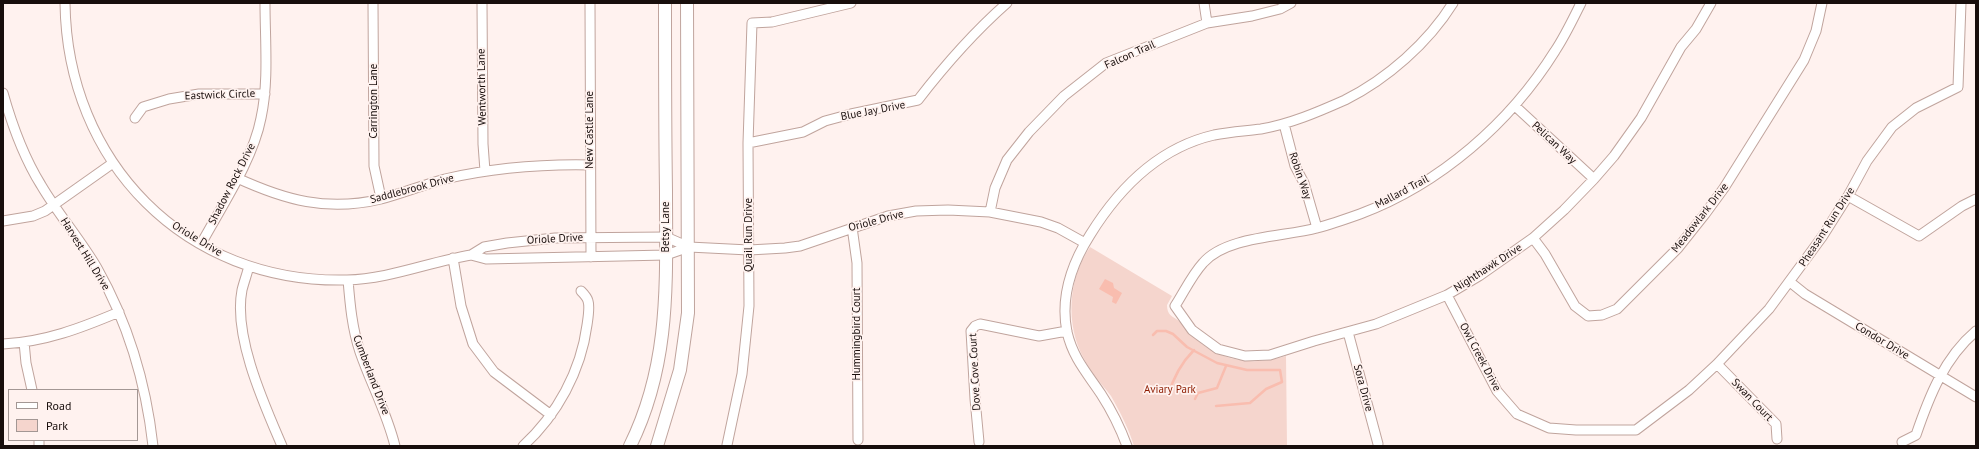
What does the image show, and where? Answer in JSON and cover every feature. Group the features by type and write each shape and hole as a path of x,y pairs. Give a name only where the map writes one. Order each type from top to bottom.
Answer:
{"main road":[{"name":"Betsy Lane","path":"630,446 643,420 655,382 660,355 665,303 665,3"},
{"name":"Betsy Lane","path":"656,446 671,404 685,338 688,295 687,3"}],"street":[{"name":"Oriole Drive","path":"65,3 67,46 76,84 91,126 112,163 132,189 161,216 201,244 249,266 292,276 348,280 393,274 453,258 471,255 484,247 555,238 666,237 688,246 749,250 800,246 852,227 888,216 948,210 990,212 1041,222 1058,228 1084,243"},
{"name":"Shadow Rock Drive","path":"201,244 237,178 255,139 261,120 265,94 265,3"},
{"name":"Carrington Lane","path":"373,3 374,166 381,198"},
{"name":"Wentworth Lane","path":"482,3 483,144 485,171"},
{"name":"New Castle Lane","path":"590,3 591,257"},
{"name":"Quail Run Drive","path":"727,445 742,374 749,306 748,143 752,23 772,22 851,3"},
{"name":"Blue Jay Drive","path":"748,143 803,132 824,121 851,114 918,100 964,44 980,27 1007,3"},
{"path":"1204,3 1207,23"},
{"name":"Falcon Trail","path":"990,212 995,188 1007,160 1029,132 1064,96 1106,63 1207,23 1252,16 1280,9 1291,3"},
{"path":"1127,446 1113,413 1077,361 1067,330 1065,309 1069,278 1084,243 1120,192 1133,179 1163,156 1195,141 1214,135 1284,124 1346,99 1385,75 1419,46 1453,3"},
{"name":"Mallard Trail","path":"1175,306 1203,262 1222,249 1244,241 1317,228 1362,214 1421,183 1472,147 1515,106 1556,51 1581,3"},
{"name":"Nighthawk Drive","path":"1175,306 1192,330 1218,349 1245,356 1270,355 1376,324 1447,295 1479,276 1533,238 1564,210 1594,179 1614,156 1641,118 1681,47 1696,29 1711,3"},
{"name":"Meadowlark Drive","path":"1533,238 1546,254 1575,306 1588,316 1602,315 1617,308 1678,248 1724,188 1804,60 1816,31 1822,3"},
{"name":"Pheasant Run Drive","path":"1636,430 1689,390 1717,364 1770,309 1848,196 1867,161 1892,127 1916,108 1958,87 1961,3"},
{"name":"Harvest Hill Drive","path":"3,93 12,124 22,149 40,184 96,267 119,312 140,375 147,403 153,446"},
{"name":"Eastwick Circle","path":"135,118 142,107 176,97 199,94 265,94"},
{"name":"Pelican Way","path":"1515,106 1594,179"},
{"name":"Robin Way","path":"1284,124 1295,166 1304,183 1317,228"},
{"path":"3,221 33,216 54,206 112,163"},
{"name":"Saddlebrook Drive","path":"237,178 276,194 301,202 337,204 381,198 444,180 485,171 542,165 590,165"},
{"path":"1848,196 1919,236 1962,206 1976,199"},
{"name":"Hummingbird Court","path":"852,227 857,262 858,440"},
{"name":"Oriole Drive","path":"471,255 486,259 666,255 688,246"},
{"path":"453,258 461,306 473,344 494,372 551,415"},
{"path":"249,266 242,290 241,305 245,340 258,390 282,446"},
{"name":"Cumberland Drive","path":"348,280 351,316 357,341 365,365 386,414 395,446"},
{"name":"Condor Drive","path":"1790,282 1805,294 1976,397"},
{"path":"523,446 551,415 571,378 583,343 588,314 588,300 580,291"},
{"name":"Owl Creek Drive","path":"1447,295 1497,391 1517,414 1549,428 1636,430"},
{"path":"3,344 24,342 61,335 119,312"},
{"name":"Dove Cove Court","path":"980,442 975,399 971,331 975,326 980,324 1039,336 1067,330"},
{"path":"1902,442 1916,435 1926,403 1940,376 1954,356 1976,331"},
{"name":"Sora Drive","path":"1348,332 1378,444"},
{"path":"24,342 26,363 32,389"},
{"name":"Swan Court","path":"1717,364 1776,424 1777,439"}],"green space":[{"name":"Aviary Park","path":"1090,247 1172,296 1167,305 1169,313 1179,321 1189,333 1216,353 1239,360 1250,361 1262,361 1286,356 1287,446 1134,446 1130,433 1111,396 1093,374 1084,359 1074,331 1072,317 1073,287 1077,273"}],"shaded area":[{"path":"1105,279 1113,283 1114,288 1122,293 1116,304 1112,302 1113,297 1099,289"}],"waterway":[{"path":"1153,335 1157,331 1166,331 1173,334 1187,347 1217,363 1247,370 1280,370 1282,382 1266,389 1250,403 1216,406"},
{"path":"1168,396 1178,371 1194,350"},
{"path":"1195,399 1198,393 1217,388 1226,366"}]}
